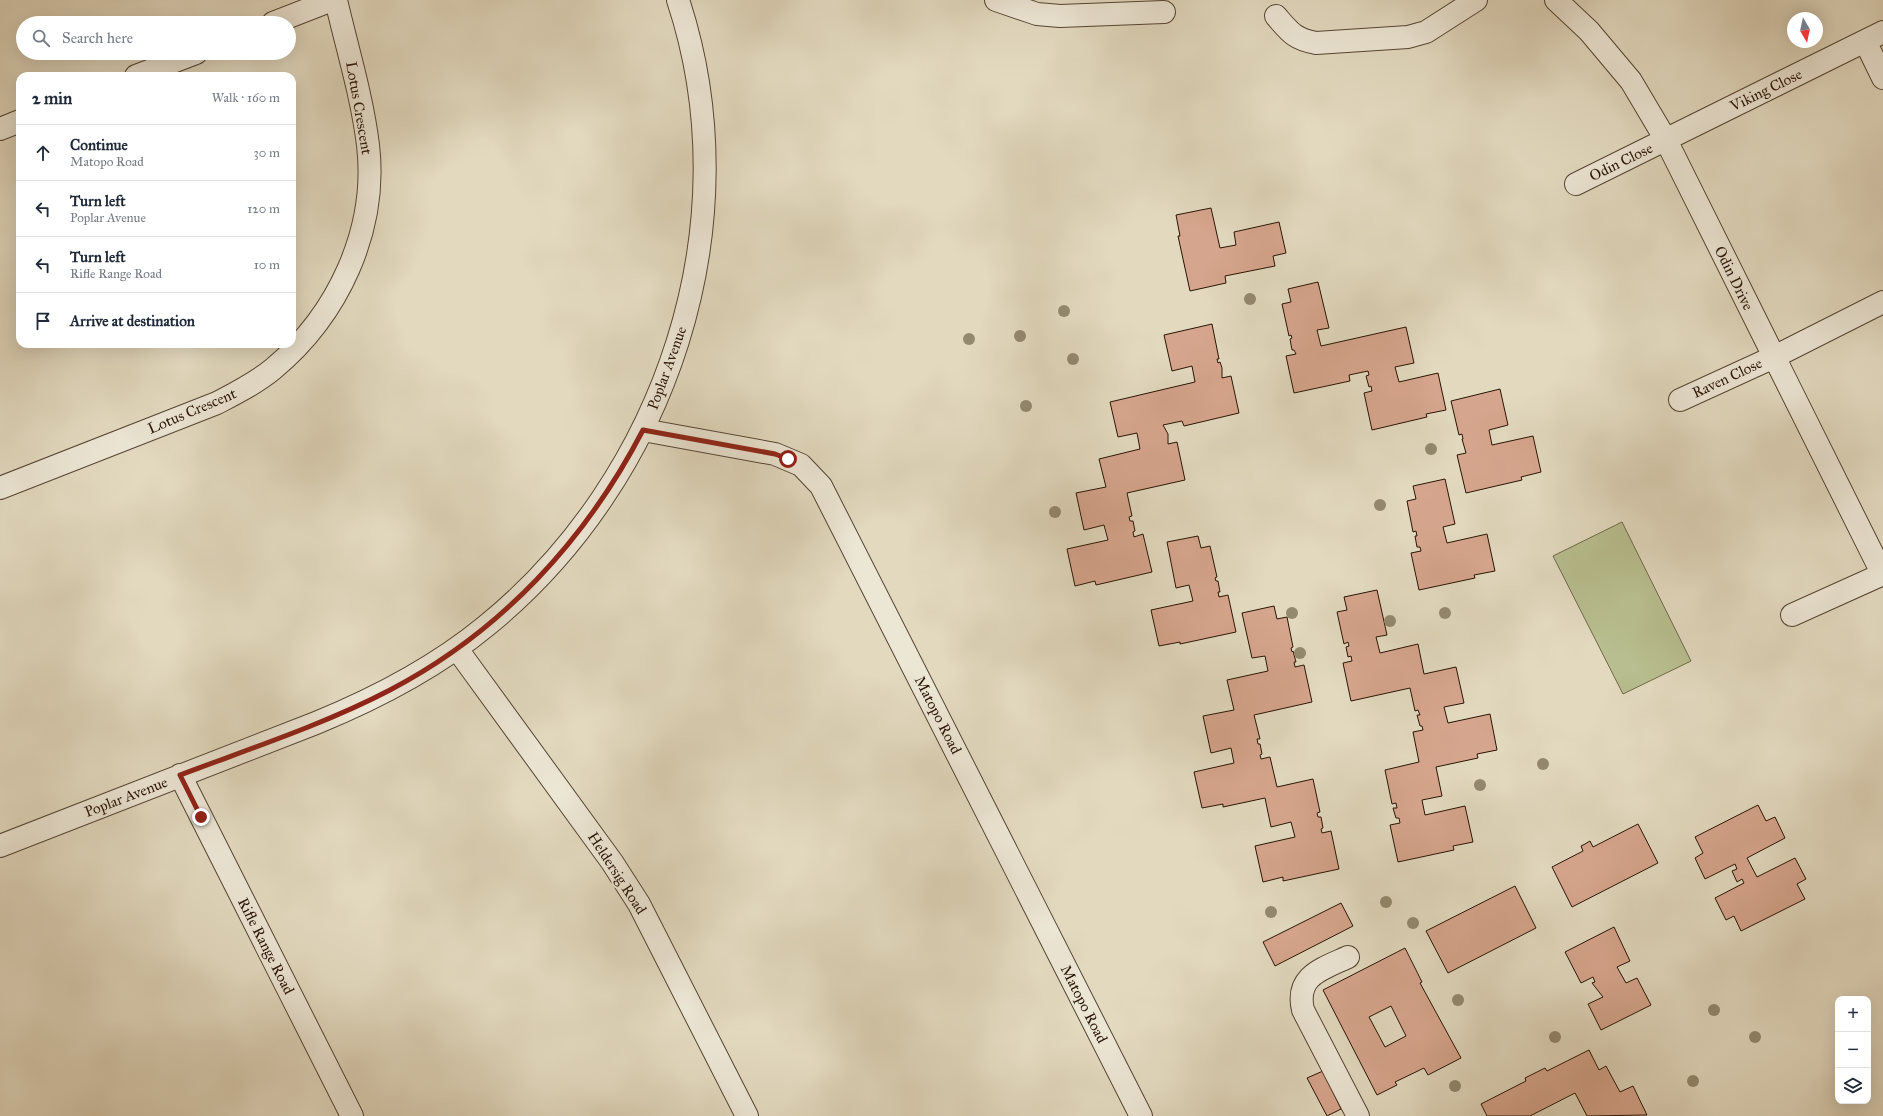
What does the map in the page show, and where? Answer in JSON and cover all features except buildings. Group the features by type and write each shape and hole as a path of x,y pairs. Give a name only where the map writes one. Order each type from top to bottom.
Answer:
{"street":[{"path":"291,16 332,0"},
{"name":"Lotus Crescent","path":"0,488 217,403 246,388 272,370 297,348 318,324 336,297 350,267 360,238 366,208 369,177 368,146 363,115 336,0"},
{"name":"Poplar Avenue","path":"0,846 356,707 390,690 457,649 513,603 564,551 607,493 643,430 665,380 682,329 694,277 702,223 704,170 702,116 694,62 678,0"},
{"path":"996,0 1037,14 1060,16 1095,8 1164,12"},
{"path":"1276,16 1292,35 1303,40 1316,43 1408,37 1426,32 1476,0"},
{"name":"Odin Drive","path":"1556,0 1589,32 1630,81 1666,140 1883,574"},
{"name":"Viking Close","path":"1666,140 1874,36 1883,78"},
{"path":"146,72 178,60"},
{"path":"0,129 16,123"},
{"name":"Odin Close","path":"1576,184 1666,140"},
{"path":"1774,357 1883,302"},
{"name":"Raven Close","path":"1680,400 1774,357"},
{"name":"Matopo Road","path":"643,430 775,454 801,465 821,486 1140,1116"},
{"path":"1792,615 1883,574"},
{"name":"Heldersig Road","path":"457,649 612,862 639,904 746,1116"},
{"name":"Rifle Range Road","path":"180,775 352,1116"},
{"path":"1348,957 1314,974 1307,980 1302,989 1301,1000 1304,1010 1358,1116"}],"green space":[{"path":"1622,522 1691,661 1623,694 1553,556"}],"route":[{"path":"201,817 180,775 356,707 425,670 457,649 486,627 513,603 564,551 607,493 643,430 775,454 788,459"}]}
